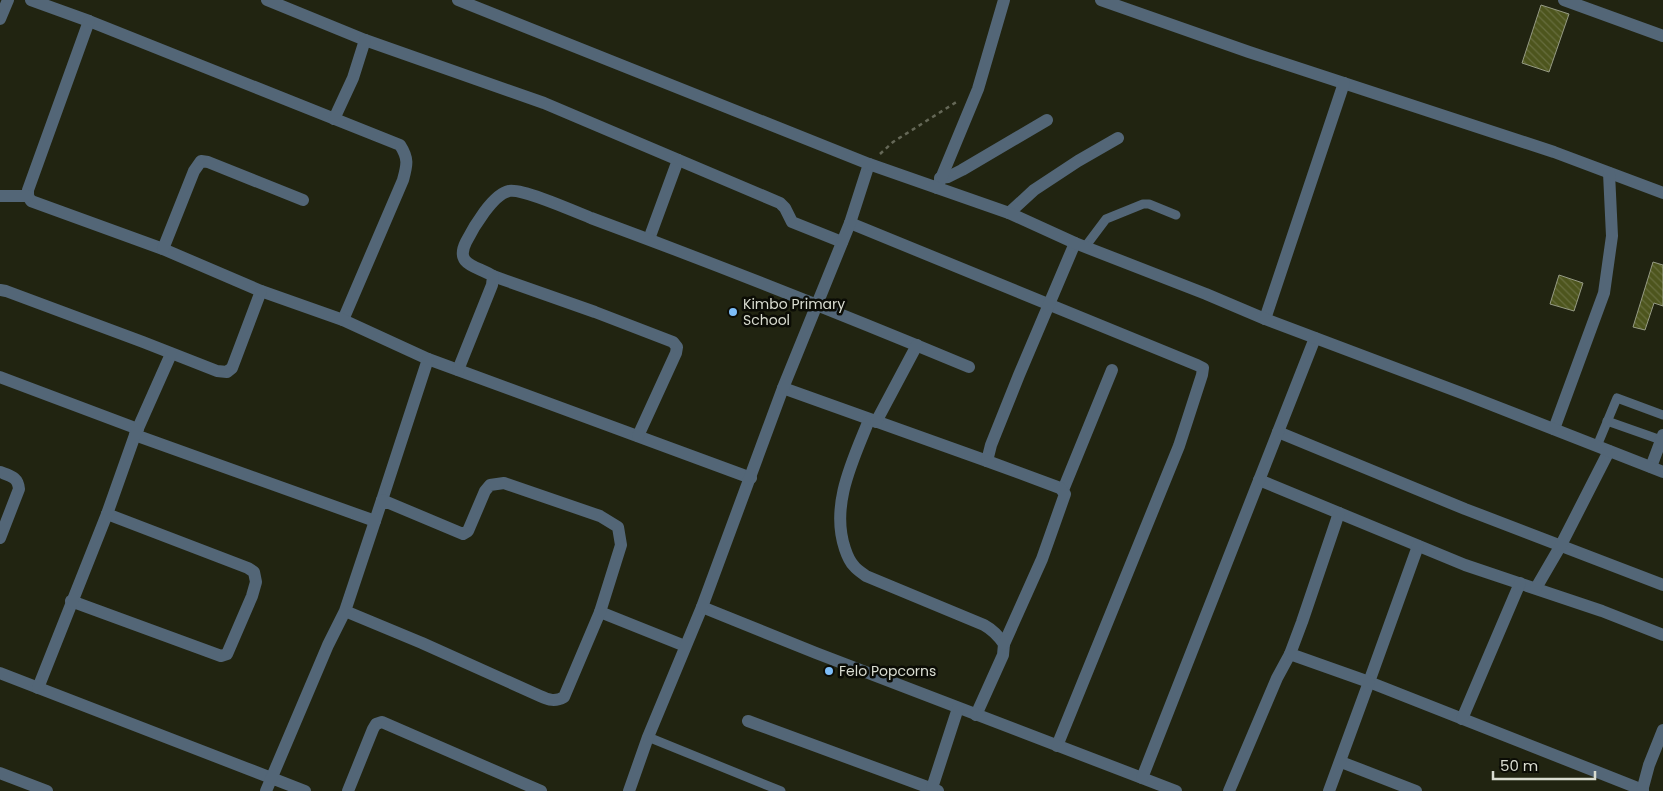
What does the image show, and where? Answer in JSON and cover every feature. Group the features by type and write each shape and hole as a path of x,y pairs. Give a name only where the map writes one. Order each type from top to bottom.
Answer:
{"street":[{"path":"0,19 8,0"},
{"path":"31,0 89,21 400,145 405,152 407,161 403,180 343,320"},
{"path":"267,0 365,40 544,103 651,147 780,203 785,208 792,222 842,242"},
{"path":"458,0 870,164 939,183 1080,245 1265,319 1657,470 1662,438"},
{"path":"939,183 978,89 1004,0"},
{"path":"1101,0 1344,83 1508,136 1586,163 1610,174 1663,193"},
{"path":"1564,0 1663,36"},
{"path":"89,21 28,190 28,196 31,201 163,249 261,291 343,320 428,359 751,478"},
{"path":"334,120 353,78 365,40"},
{"path":"1265,319 1344,83"},
{"path":"939,183 1047,120"},
{"path":"1009,213 1034,190 1118,138"},
{"path":"649,239 678,160"},
{"path":"163,249 194,171 201,161 208,162 304,200"},
{"path":"629,791 648,737 702,607 783,388 850,223 870,164"},
{"path":"1554,429 1604,292 1612,236 1610,174"},
{"path":"638,436 676,353 677,346 673,342 493,276 484,270 467,264 463,259 462,251 467,240 492,202 501,194 517,191 649,239 818,304 969,367"},
{"path":"0,196 28,196"},
{"path":"850,223 1200,366 1203,372 1179,446 1057,746"},
{"path":"987,461 991,444 1019,375 1050,304 1080,245"},
{"path":"458,370 492,285 493,276"},
{"path":"0,290 51,307 217,372 227,372 232,368 261,291"},
{"path":"1142,778 1315,338"},
{"path":"917,345 873,421 844,487 840,505 842,539 853,566 866,576 984,625 993,630 1004,644"},
{"path":"38,688 107,514 137,432 172,354"},
{"path":"266,791 344,611 428,359"},
{"path":"976,715 1003,655 1004,644 1042,559 1065,494 1063,490 1112,370"},
{"path":"0,377 137,432 375,520"},
{"path":"783,388 1063,490"},
{"path":"1278,432 1465,509 1663,585"},
{"path":"1536,588 1561,546 1610,451"},
{"path":"0,472 15,478 18,482 19,490 0,538"},
{"path":"1259,480 1465,565 1536,588 1663,635"},
{"path":"344,611 551,700 558,700 564,697 600,612 621,545 618,527 600,516 504,483 494,483 485,491 468,531 463,534 382,500"},
{"path":"1229,791 1277,678 1290,654 1339,513"},
{"path":"72,601 221,656 227,654 252,596 256,582 254,572 248,568 107,514"},
{"path":"1330,791 1418,546"},
{"path":"1462,719 1520,583"},
{"path":"702,607 816,654 1176,791"},
{"path":"600,612 685,646"},
{"path":"1290,654 1369,682 1642,790 1649,765 1663,730"},
{"path":"0,673 305,791"},
{"path":"748,721 935,790 958,708"},
{"path":"348,791 373,729 376,724 382,722 540,791"},
{"path":"1341,762 1416,791"},
{"path":"0,773 47,791"}],"lane":[{"path":"1080,245 1106,219 1143,204 1149,204 1176,215"},
{"path":"1597,446 1617,398 1663,415"},
{"path":"1607,421 1662,438"},
{"path":"648,737 781,791"}],"path":[{"path":"870,164 893,142 978,89"}],"building":[{"path":"1541,5 1569,14 1549,72 1522,63"},
{"path":"1653,262 1663,265 1663,306 1654,303 1645,330 1633,327"},
{"path":"1559,275 1583,283 1574,311 1550,304"}],"place":[{"name":"Kimbo Primary School","path":"733,312"},
{"name":"Felo Popcorns","path":"829,671"}]}
